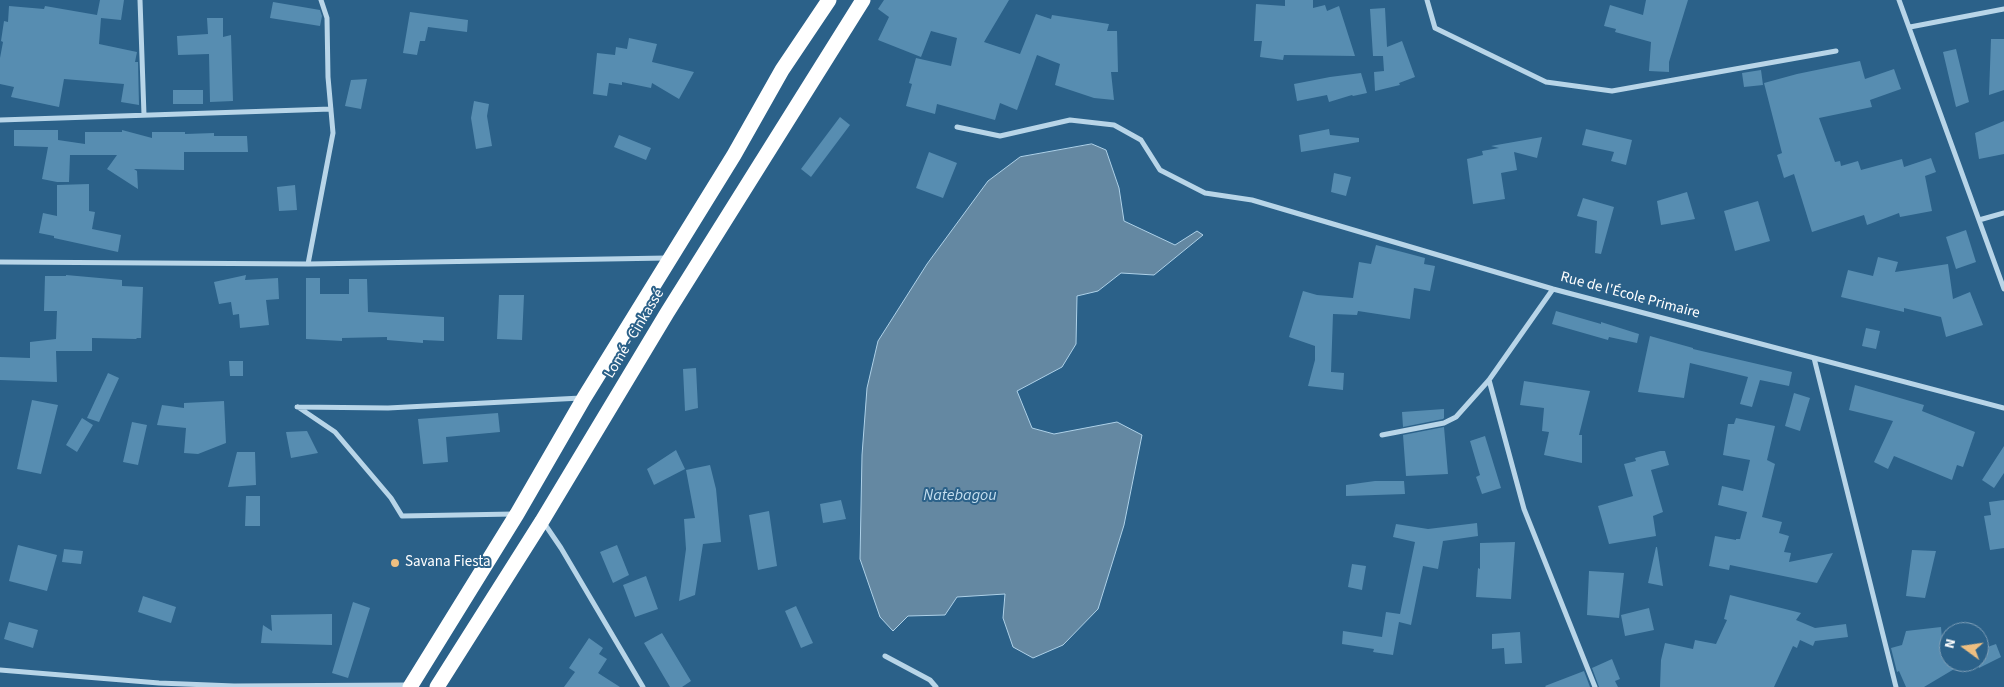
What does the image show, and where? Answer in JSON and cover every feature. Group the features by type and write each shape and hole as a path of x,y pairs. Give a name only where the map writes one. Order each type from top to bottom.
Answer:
{"highway":[{"name":"Lomé - Cinkassé","path":"412,686 517,514 584,398 734,155 782,70 829,0"},
{"name":"Lomé - Cinkassé","path":"437,687 542,521 672,305 863,0"}],"street":[{"path":"140,0 144,115"},
{"path":"308,264 333,133 327,18 321,0"},
{"path":"1427,0 1435,28 1546,82 1612,91 1836,51"},
{"path":"1899,0 2004,289"},
{"path":"1910,27 2004,9"},
{"path":"0,120 331,109"},
{"name":"Rue de l'École Primaire","path":"957,128 1000,136 1070,120 1114,125 1141,140 1160,170 1205,193 1252,200 1553,289 2004,408"},
{"path":"1979,220 2004,214"},
{"path":"0,262 308,264 670,258"},
{"path":"1382,435 1450,421 1489,380 1553,289"},
{"path":"1814,358 1896,687"},
{"path":"1489,380 1524,509 1595,687"},
{"path":"517,514 402,516 391,498 335,432 298,407 388,408 584,398"},
{"path":"542,521 561,548 643,687"},
{"path":"885,656 930,680 936,687"},
{"path":"0,670 158,685 412,686"}],"water":[{"name":"Natebagou","path":"1092,144 1106,150 1119,188 1124,221 1175,245 1197,231 1203,235 1154,275 1121,273 1098,291 1077,296 1076,344 1062,367 1017,391 1032,428 1054,434 1117,422 1142,435 1124,525 1098,609 1063,645 1033,658 1013,647 1003,618 1005,594 957,597 945,615 908,616 893,631 880,617 860,559 862,455 867,388 878,341 927,264 988,181 1020,157"}],"building":[{"path":"100,0 124,0 121,20 101,18 99,44 137,52 135,62 138,62 139,105 121,102 124,84 64,79 59,107 11,97 14,87 0,84 0,58 3,42 1,41 4,21 8,22 9,6 44,9 45,6 97,15"},
{"path":"884,0 1009,0 984,42 1020,54 1036,14 1051,19 1052,15 1109,24 1107,31 1117,31 1118,72 1111,72 1114,100 1094,98 1055,85 1060,64 1037,55 1017,110 1000,103 995,120 937,104 935,114 906,106 912,84 909,83 916,58 951,66 957,38 931,31 921,57 878,40 889,17 878,9"},
{"path":"1285,0 1313,0 1313,8 1325,5 1327,11 1339,6 1355,56 1284,55 1283,60 1260,57 1262,41 1254,41 1256,4 1285,6"},
{"path":"1646,0 1688,0 1669,62 1669,72 1649,71 1651,42 1615,32 1616,29 1604,26 1610,5 1643,15"},
{"path":"273,2 320,10 322,16 320,26 270,18"},
{"path":"1385,8 1387,47 1402,41 1415,77 1399,83 1400,85 1375,91 1374,72 1384,71 1383,56 1373,56 1370,9"},
{"path":"410,12 468,20 467,32 428,27 425,41 420,41 417,55 403,53"},
{"path":"207,18 223,18 223,37 231,35 233,101 210,102 209,54 178,55 177,36 208,34"},
{"path":"629,38 657,44 652,62 694,72 679,99 652,83 651,88 622,82 622,85 609,83 607,96 593,94 597,53 615,55 616,47 627,49"},
{"path":"1991,39 2004,39 2004,90 1989,95"},
{"path":"1956,49 1969,102 1956,107 1943,52"},
{"path":"1860,61 1865,79 1894,69 1901,89 1870,100 1872,107 1819,118 1835,162 1840,161 1841,166 1858,161 1861,170 1902,159 1904,167 1931,158 1936,172 1925,176 1932,211 1900,217 1899,213 1867,225 1864,215 1812,232 1794,174 1784,178 1777,155 1782,153 1764,83"},
{"path":"1761,70 1763,85 1744,87 1742,73"},
{"path":"1361,73 1367,93 1352,95 1329,102 1327,95 1297,101 1294,84"},
{"path":"367,79 361,109 345,106 351,80"},
{"path":"173,90 203,90 203,104 173,104"},
{"path":"474,101 489,104 487,116 492,146 476,149 471,118"},
{"path":"840,117 850,125 811,177 801,169"},
{"path":"2004,121 2004,154 1979,159 1975,133"},
{"path":"1329,129 1330,135 1359,138 1359,142 1301,152 1299,135"},
{"path":"1586,129 1632,140 1626,165 1611,161 1614,152 1582,145"},
{"path":"14,130 58,130 58,140 85,144 85,132 122,132 122,130 152,138 152,132 214,133 214,136 247,136 248,152 184,152 184,170 134,169 137,171 138,189 107,169 117,155 70,155 69,182 57,182 42,179 48,147 14,146"},
{"path":"619,135 651,148 646,160 614,147"},
{"path":"1542,137 1537,158 1514,152 1517,170 1501,173 1505,199 1473,204 1467,159 1483,155 1482,151 1499,148 1491,146"},
{"path":"929,152 957,163 943,198 916,188"},
{"path":"1334,173 1351,177 1346,196 1331,192"},
{"path":"89,184 89,211 95,212 92,229 121,235 118,252 39,233 43,213 57,216 57,185"},
{"path":"295,185 297,210 279,211 277,187"},
{"path":"1687,192 1695,219 1661,225 1657,201"},
{"path":"1583,198 1614,207 1601,254 1595,253 1597,221 1577,216"},
{"path":"1758,201 1770,241 1735,251 1724,211"},
{"path":"1966,230 1976,262 1956,269 1946,237"},
{"path":"1376,245 1425,258 1424,264 1435,266 1430,291 1414,288 1410,319 1358,311 1357,315 1333,314 1331,372 1344,373 1343,390 1308,386 1315,360 1315,346 1289,337 1303,291 1317,295 1353,298 1359,262 1371,264"},
{"path":"1878,257 1898,262 1895,272 1948,264 1953,299 1970,292 1983,325 1946,337 1941,317 1904,308 1904,312 1841,297 1848,270 1873,276"},
{"path":"66,275 122,280 122,286 143,287 141,338 92,338 92,351 56,351 57,382 0,380 0,357 30,358 30,342 56,339 57,311 44,311 45,276"},
{"path":"246,275 245,280 278,278 279,299 266,300 269,325 240,328 239,314 233,315 231,302 219,304 214,282"},
{"path":"306,278 320,278 320,294 349,294 349,279 367,279 368,312 444,317 444,341 423,340 423,343 387,340 387,337 342,338 342,341 306,339"},
{"path":"499,295 524,295 522,340 497,339"},
{"path":"1556,311 1639,334 1637,343 1609,337 1608,340 1552,324"},
{"path":"1866,328 1880,331 1876,349 1862,346"},
{"path":"1650,336 1693,349 1792,372 1789,386 1760,380 1752,407 1740,404 1748,377 1690,363 1684,398 1638,392"},
{"path":"229,361 243,361 243,376 230,376"},
{"path":"696,368 698,408 685,411 683,369"},
{"path":"108,373 119,378 99,422 87,418"},
{"path":"1524,381 1590,391 1579,435 1582,435 1582,463 1544,455 1549,432 1542,431 1544,408 1520,405"},
{"path":"1855,385 1924,405 1922,411 1975,432 1963,467 1957,465 1952,480 1894,456 1888,469 1874,462 1893,421 1849,410"},
{"path":"1794,393 1810,398 1800,431 1785,426"},
{"path":"32,400 58,405 41,474 17,469"},
{"path":"224,401 226,443 198,454 184,453 186,428 157,425 162,405 184,408 184,403"},
{"path":"1444,409 1443,419 1403,427 1402,412"},
{"path":"498,413 500,432 446,437 448,462 423,464 418,419"},
{"path":"82,418 93,425 77,452 66,445"},
{"path":"1736,418 1775,426 1767,460 1775,464 1762,517 1782,522 1779,533 1789,536 1784,552 1791,553 1789,562 1833,553 1817,583 1730,565 1729,570 1709,566 1715,536 1740,539 1747,512 1718,505 1722,486 1743,491 1750,460 1723,455 1728,424 1734,424"},
{"path":"132,422 147,425 138,465 123,462"},
{"path":"1444,427 1448,474 1406,476 1403,435"},
{"path":"307,431 318,453 291,458 286,432"},
{"path":"1485,436 1501,488 1482,494 1476,477 1480,475 1470,441"},
{"path":"2004,446 2004,473 1994,488 1982,480"},
{"path":"676,450 685,469 654,485 647,469"},
{"path":"1665,451 1669,465 1651,470 1663,512 1653,516 1656,536 1609,544 1598,506 1633,496 1624,464 1636,461 1635,458"},
{"path":"237,452 255,452 256,485 228,487"},
{"path":"710,465 716,489 721,542 703,544 695,595 679,601 686,549 684,519 695,518 686,470"},
{"path":"1375,481 1404,481 1405,494 1346,496 1346,485"},
{"path":"246,496 260,496 260,526 245,526"},
{"path":"841,500 846,519 823,523 820,504"},
{"path":"2004,500 2004,548 1990,550 1984,516 1991,515 1989,502"},
{"path":"769,511 777,566 758,570 749,515"},
{"path":"1477,523 1478,536 1443,541 1438,569 1423,566 1411,625 1399,622 1393,655 1373,652 1374,649 1342,644 1343,631 1382,637 1386,612 1400,614 1415,542 1393,537 1396,524 1428,529"},
{"path":"1515,542 1511,599 1476,597 1478,568 1480,569 1480,543"},
{"path":"18,545 57,555 47,591 9,581"},
{"path":"617,545 629,575 613,583 600,552"},
{"path":"1657,547 1663,586 1648,583"},
{"path":"64,549 83,551 81,564 62,562"},
{"path":"1912,550 1936,551 1925,598 1906,596"},
{"path":"1352,564 1366,566 1362,590 1348,587"},
{"path":"1589,571 1624,573 1619,618 1587,615"},
{"path":"646,576 658,609 635,617 623,585"},
{"path":"1730,595 1801,613 1796,620 1815,628 1846,624 1848,637 1815,641 1813,646 1800,640 1797,648 1793,646 1774,687 1660,687 1661,660 1665,643 1693,649 1695,640 1716,644 1727,620 1724,619"},
{"path":"143,596 176,607 171,623 138,612"},
{"path":"353,602 370,608 348,678 332,673"},
{"path":"796,606 813,643 801,648 785,611"},
{"path":"1649,608 1654,630 1625,636 1621,615"},
{"path":"332,614 332,645 261,643 263,625 272,631 271,615"},
{"path":"9,622 38,630 33,648 4,639"},
{"path":"1939,627 1939,672 1949,672 1924,687 1906,687 1899,671 1897,672 1891,648 1902,645 1906,631"},
{"path":"1520,632 1522,663 1505,664 1504,648 1492,649 1492,634"},
{"path":"662,633 691,681 682,687 670,687 644,643"},
{"path":"589,638 603,648 599,654 607,659 598,673 620,687 564,687 575,672 569,668"},
{"path":"1996,644 2001,657 1989,663 1989,646"},
{"path":"1612,659 1620,679 1615,681 1618,687 1599,687 1592,668"},
{"path":"1584,671 1590,687 1545,686"}],"place":[{"name":"Savana Fiesta","path":"395,563"}]}
